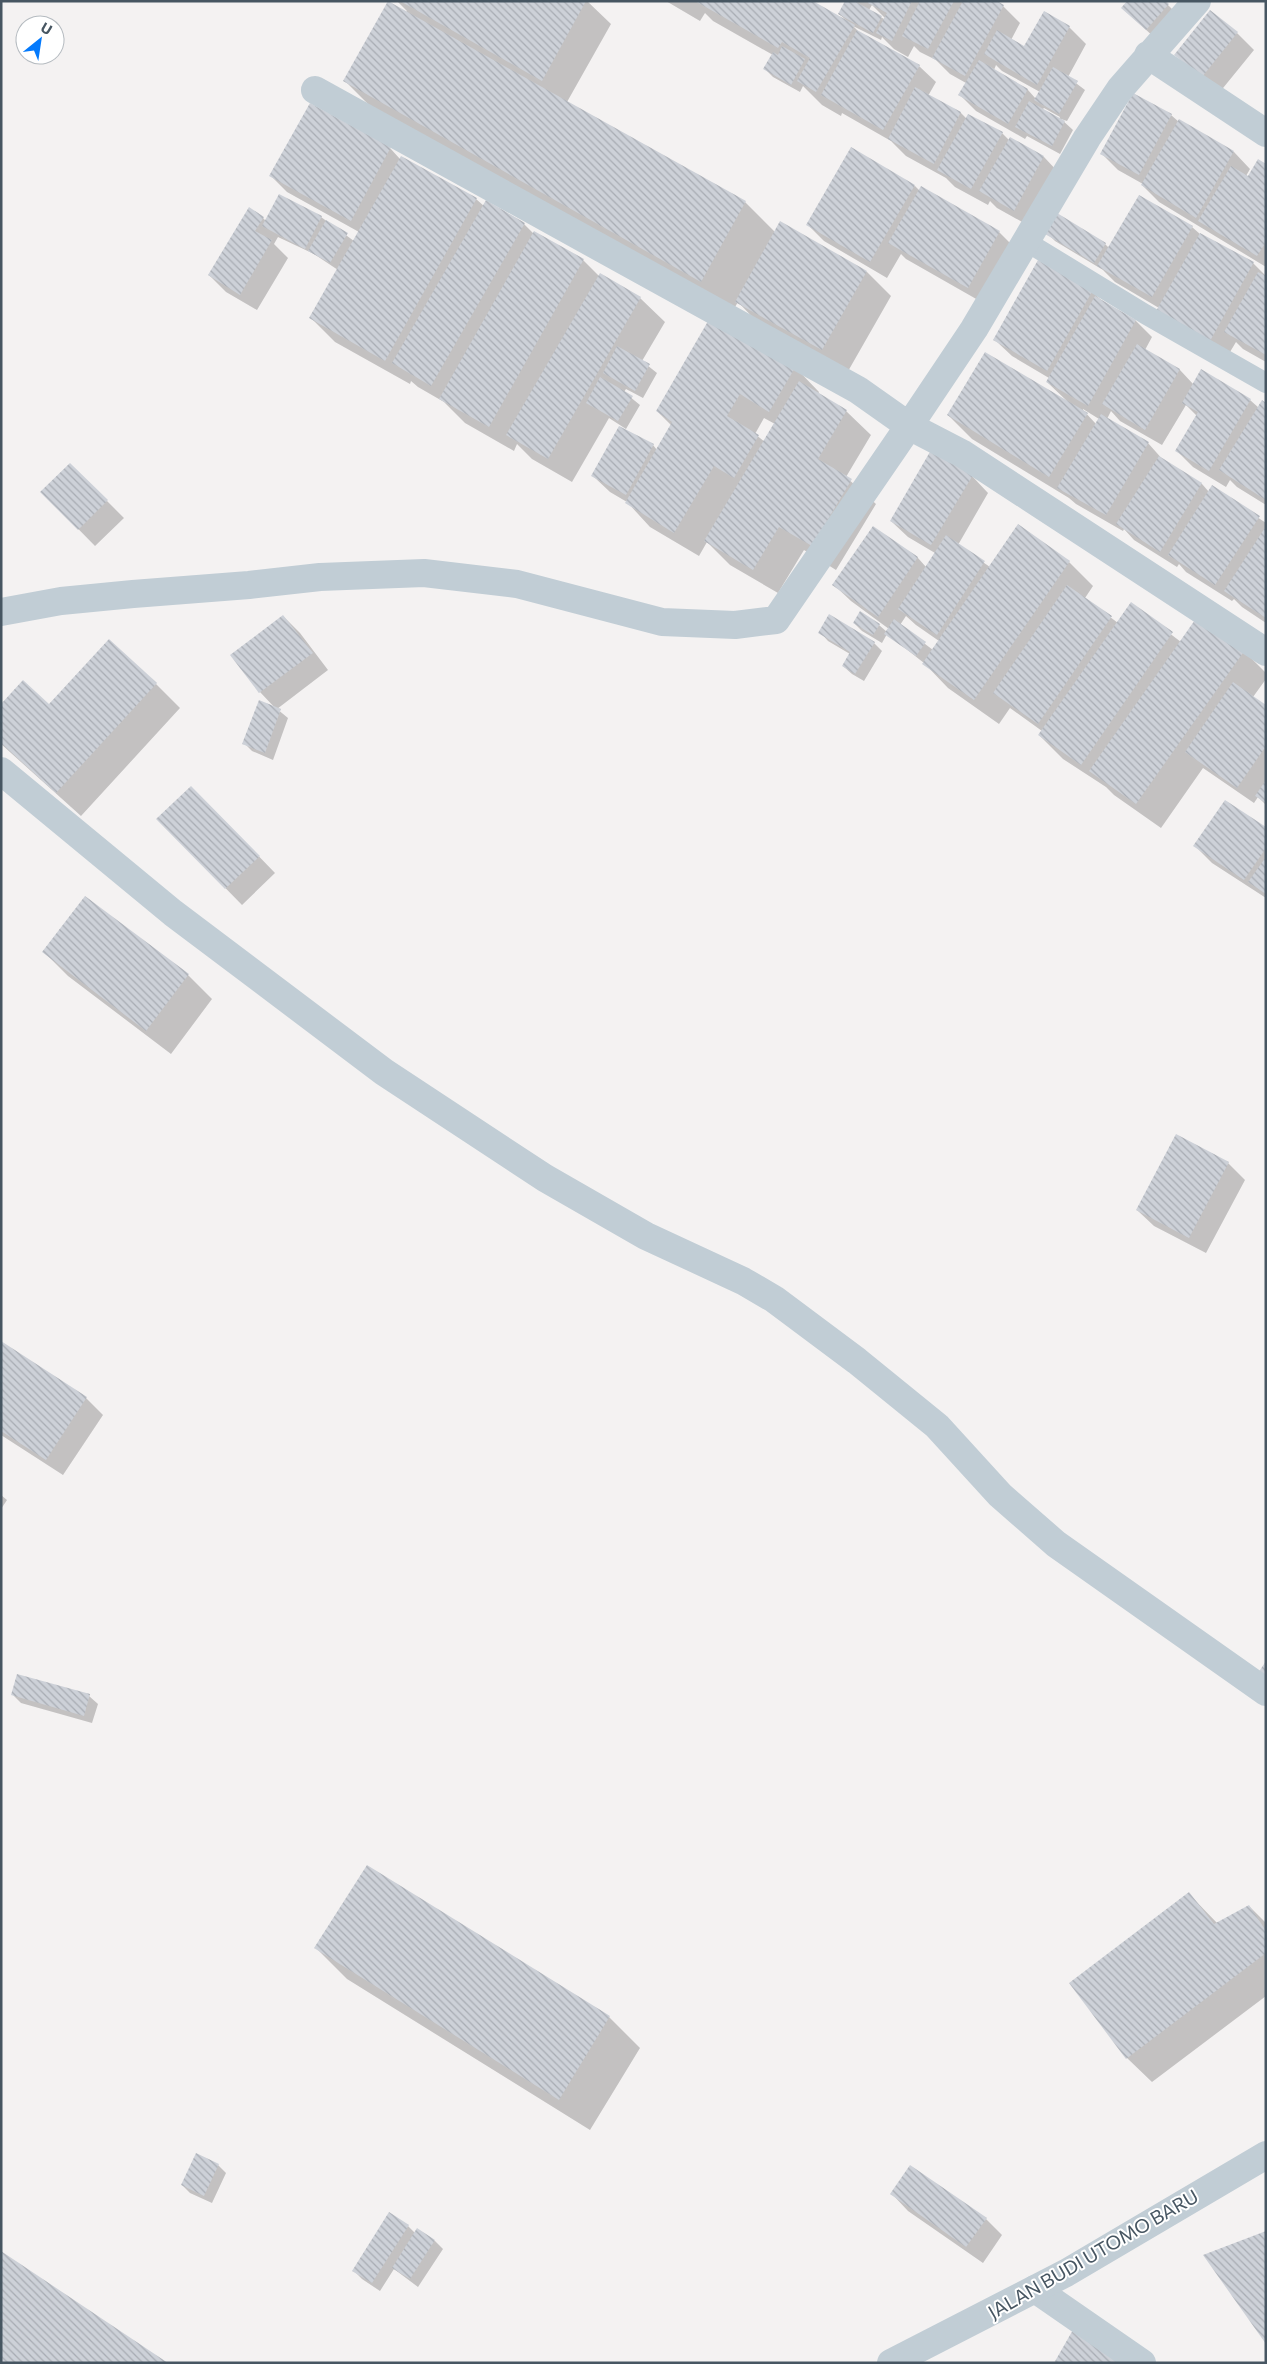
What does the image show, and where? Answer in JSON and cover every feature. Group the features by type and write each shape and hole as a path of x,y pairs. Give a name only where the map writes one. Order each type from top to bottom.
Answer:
{"street":[{"path":"1,612 61,601 133,594 249,585 320,577 424,572 517,584 662,622 735,625 776,620 974,329 1087,138 1120,89 1197,1"},
{"path":"1148,55 1266,133"},
{"path":"315,90 858,390 909,426 963,454 1266,652"},
{"path":"1,771 173,913 384,1072 545,1178 646,1236 743,1281 774,1299 857,1361 937,1426 1000,1495 1056,1544 1266,1692"},
{"name":"JALAN BUDI UTOMO BARU","path":"891,2363 1066,2273 1266,2155"},
{"path":"1035,2290 1142,2363"}],"lane":[{"path":"1027,242 1145,314 1266,383"}],"building":[{"path":"388,1 746,201 701,282 343,81"},
{"path":"400,1 586,1 542,81"},
{"path":"695,1 813,1 855,25 816,92 797,81 810,58 782,42 778,48"},
{"path":"845,1 854,1 882,16 873,33 838,14"},
{"path":"869,1 912,1 892,41 876,33 887,13 868,3"},
{"path":"920,1 954,1 928,49 902,36"},
{"path":"963,1 997,1 1004,5 965,76 932,58"},
{"path":"1127,1 1166,1 1169,4 1146,30 1121,8"},
{"path":"1210,10 1238,32 1202,77 1174,55"},
{"path":"1044,11 1070,26 1037,85 984,54 997,30 1024,46"},
{"path":"857,30 920,65 883,130 821,95"},
{"path":"782,46 805,59 791,85 763,69 773,52 778,55"},
{"path":"979,60 1028,89 1008,124 958,95"},
{"path":"1053,67 1078,81 1059,114 1034,100"},
{"path":"915,87 961,112 934,164 888,139"},
{"path":"1133,93 1172,114 1139,175 1100,154"},
{"path":"1029,101 1065,121 1052,146 1015,127"},
{"path":"310,103 391,147 351,221 269,176"},
{"path":"968,114 1003,132 971,189 937,170"},
{"path":"1179,119 1234,151 1196,218 1141,185"},
{"path":"1010,137 1044,156 1014,211 979,191"},
{"path":"851,147 915,185 870,262 806,225"},
{"path":"401,156 477,198 385,361 309,318"},
{"path":"1258,159 1266,164 1266,242 1257,256 1198,221 1231,166 1248,176"},
{"path":"921,186 1000,231 968,288 888,243"},
{"path":"279,194 322,216 305,249 262,226"},
{"path":"1139,195 1193,226 1152,297 1097,266"},
{"path":"486,200 525,223 431,386 392,363"},
{"path":"249,207 264,217 255,231 272,240 240,295 208,275"},
{"path":"1057,213 1106,243 1094,263 1045,234"},
{"path":"326,220 348,233 330,263 308,251"},
{"path":"780,221 867,271 822,350 735,302"},
{"path":"534,231 584,259 489,427 439,399"},
{"path":"1200,233 1254,262 1210,341 1156,311"},
{"path":"1038,260 1093,290 1047,371 993,340"},
{"path":"1258,272 1266,276 1266,355 1224,332"},
{"path":"600,273 641,297 548,459 506,435"},
{"path":"1095,296 1136,320 1088,406 1046,382"},
{"path":"711,316 796,366 769,412 740,394 727,416 759,435 734,478 714,466 674,533 625,503 672,422 656,411"},
{"path":"1137,344 1180,369 1145,430 1102,404"},
{"path":"617,346 650,364 635,391 603,373"},
{"path":"985,352 1088,413 1049,477 947,415"},
{"path":"1201,369 1251,399 1209,471 1175,451 1198,412 1182,403"},
{"path":"600,377 633,396 618,421 586,403"},
{"path":"799,381 847,410 818,459 852,479 812,546 779,527 753,570 704,541"},
{"path":"1262,400 1266,403 1266,500 1219,470"},
{"path":"1101,414 1149,442 1106,515 1057,488"},
{"path":"619,426 654,444 626,495 591,476"},
{"path":"931,450 973,475 931,545 890,521"},
{"path":"1159,456 1202,483 1160,552 1116,524"},
{"path":"70,463 108,500 78,530 40,492"},
{"path":"1212,485 1260,516 1215,585 1168,555"},
{"path":"1018,524 1070,561 974,700 922,664"},
{"path":"873,526 918,557 878,617 832,585"},
{"path":"1266,526 1266,618 1224,591"},
{"path":"946,535 985,561 937,635 898,609"},
{"path":"1067,585 1112,616 1038,724 993,693"},
{"path":"1131,602 1173,632 1081,765 1038,735"},
{"path":"860,611 880,624 873,635 853,623"},
{"path":"829,614 875,642 855,674 842,666 850,652 818,633"},
{"path":"283,615 313,653 259,693 230,655"},
{"path":"1197,617 1245,650 1136,804 1089,771"},
{"path":"894,619 926,642 916,656 884,634"},
{"path":"109,639 157,683 56,793 1,743 1,704 23,680 49,704"},
{"path":"1233,682 1266,705 1266,746 1237,788 1185,752"},
{"path":"259,700 281,709 265,753 242,744"},
{"path":"1266,780 1266,803 1255,796"},
{"path":"191,786 260,856 225,889 156,819"},
{"path":"1225,800 1266,827 1266,848 1244,880 1193,846"},
{"path":"1266,857 1266,894 1248,882"},
{"path":"85,896 189,974 146,1031 42,952"},
{"path":"1176,1134 1229,1162 1189,1238 1136,1210"},
{"path":"1,1341 87,1397 46,1460 1,1431"},
{"path":"1266,1661 1266,1683 1256,1676"},
{"path":"17,1674 90,1694 84,1716 11,1695"},
{"path":"367,1865 610,2016 559,2100 314,1948"},
{"path":"1189,1892 1214,1924 1249,1905 1266,1931 1266,1953 1126,2059 1069,1983"},
{"path":"196,2153 219,2164 204,2196 181,2185"},
{"path":"910,2165 987,2218 966,2247 890,2194"},
{"path":"389,2212 409,2225 372,2283 352,2271"},
{"path":"417,2228 435,2240 410,2279 392,2268"},
{"path":"1266,2231 1266,2344 1203,2255"},
{"path":"1,2251 168,2363 1,2363"},
{"path":"1074,2328 1135,2363 1054,2363"}]}
